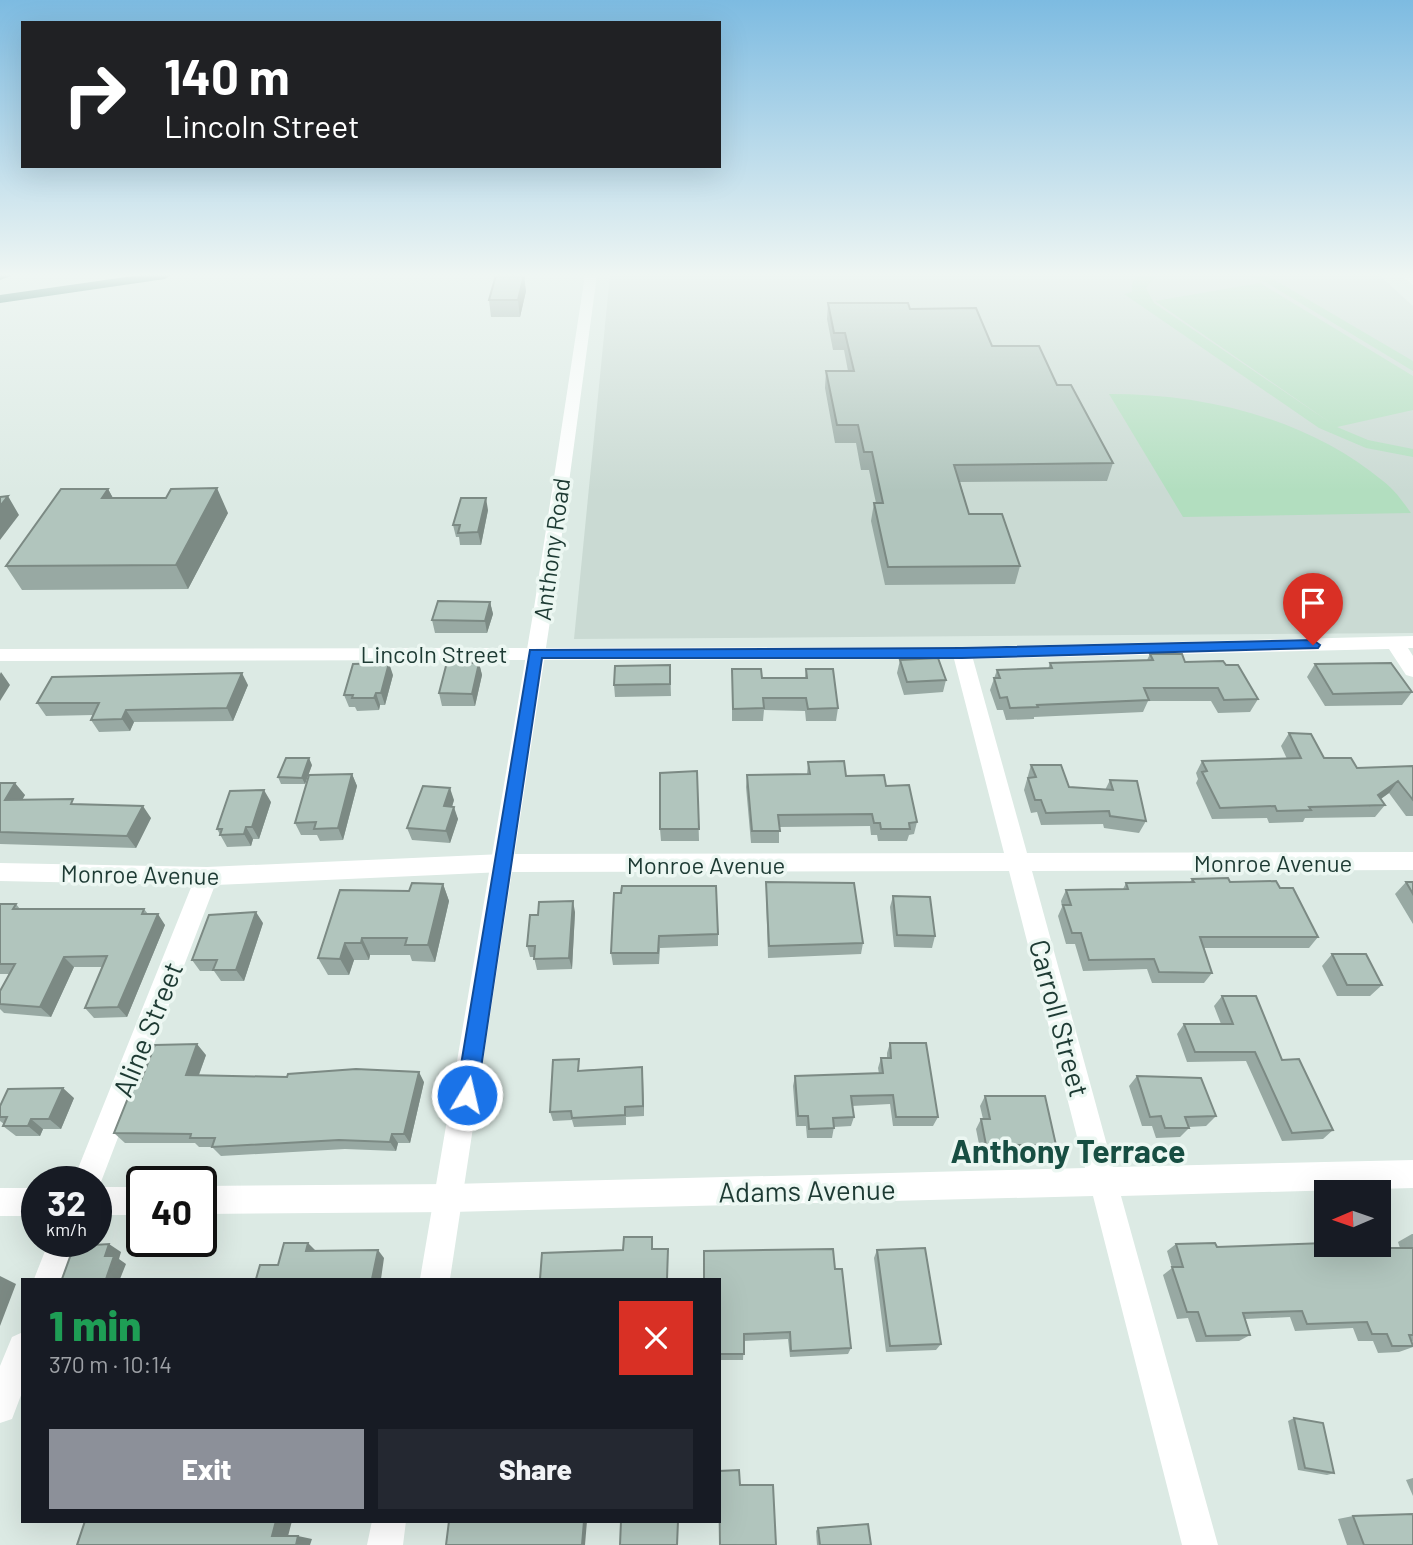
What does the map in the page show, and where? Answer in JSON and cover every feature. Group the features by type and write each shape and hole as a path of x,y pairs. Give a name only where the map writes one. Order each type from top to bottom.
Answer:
{"street":[{"name":"Anthony Road","path":"435,1278 451,1198 580,347"},
{"name":"Lincoln Street","path":"0,655 962,653 1404,642"},
{"path":"1404,642 1413,670"},
{"name":"Carroll Street","path":"962,653 1200,1545"},
{"name":"Monroe Avenue","path":"0,872 207,876 503,863 1020,864 1413,861"},
{"name":"Aline Street","path":"92,1166 207,876"},
{"name":"Adams Avenue","path":"217,1200 451,1198 1103,1184 1413,1174"},
{"path":"0,1202 21,1202"},
{"path":"49,1278 58,1257"},
{"path":"0,1407 21,1353"},
{"path":"385,1545 389,1523"}],"shaded area":[{"path":"603,347 1413,347 1413,633 574,639"}],"green space":[{"path":"1201,347 1219,347 1335,426 1221,347 1365,347 1413,376 1413,410 1337,427 1368,440 1413,449 1413,457 1366,448 1319,428"},
{"path":"1373,347 1389,347 1413,361 1413,371"},
{"path":"1109,394 1146,395 1218,405 1288,426 1353,459 1387,484 1411,513 1183,517"}],"building":[{"path":"848,347 1040,347 1057,385 1071,385 1113,463 954,465 969,514 1002,514 1020,566 888,567 874,503 883,503 872,452 864,452 858,425 837,425 826,371 854,371"},
{"path":"217,488 176,565 6,566 61,489 108,489 102,498 166,498 171,489"},
{"path":"8,496 0,506 0,497"},
{"path":"461,498 486,498 478,532 458,533 460,525 453,525"},
{"path":"438,601 490,602 485,621 432,620"},
{"path":"1150,654 1182,654 1185,662 1223,661 1226,665 1238,665 1258,699 1224,700 1218,688 1144,688 1149,700 1010,708 1007,697 1000,698 994,678 1000,678 997,670 1052,668 1050,663 1153,660"},
{"path":"938,658 946,680 907,682 900,660"},
{"path":"447,662 479,663 472,694 439,693"},
{"path":"389,663 381,693 376,693 374,698 352,698 353,695 344,695 353,664"},
{"path":"1391,663 1412,692 1333,694 1315,664"},
{"path":"670,665 670,684 614,685 615,666"},
{"path":"732,669 761,669 762,678 807,678 806,669 833,669 838,708 808,709 806,698 763,698 764,708 733,709"},
{"path":"242,673 227,708 126,710 122,719 91,720 99,703 37,703 52,677"},
{"path":"1289,733 1311,734 1324,758 1351,758 1357,768 1413,766 1413,800 1398,781 1378,795 1385,805 1309,807 1311,810 1277,811 1275,806 1220,808 1202,772 1207,771 1202,761 1301,758"},
{"path":"286,758 309,758 302,778 278,777"},
{"path":"844,761 846,776 884,775 886,786 909,785 917,822 909,823 910,829 881,829 880,823 874,823 872,814 778,815 780,831 752,831 747,775 810,774 808,762"},
{"path":"1031,765 1061,765 1069,787 1113,790 1110,780 1137,781 1146,821 1110,816 1109,811 1046,813 1041,800 1035,800 1028,778 1036,777"},
{"path":"697,771 699,829 660,829 660,773"},
{"path":"352,774 338,828 314,829 316,822 295,823 309,775"},
{"path":"0,783 15,783 5,800 73,799 71,804 143,806 127,836 0,832"},
{"path":"423,786 450,788 444,806 454,807 446,831 407,828"},
{"path":"264,790 252,827 246,827 244,834 220,835 222,829 217,829 230,791"},
{"path":"1228,878 1230,882 1276,881 1280,888 1293,888 1318,937 1200,937 1212,973 1159,972 1154,959 1089,960 1081,933 1072,933 1063,905 1071,905 1066,890 1128,889 1126,883 1194,882 1192,879"},
{"path":"766,882 854,883 863,943 769,946"},
{"path":"1406,882 1413,882 1413,894"},
{"path":"412,883 443,884 428,945 405,945 407,938 362,938 361,943 345,943 340,959 318,958 340,890 409,891"},
{"path":"622,886 716,886 718,934 659,936 658,953 611,953 614,893 621,893"},
{"path":"893,896 930,897 935,936 897,935"},
{"path":"573,901 569,958 534,959 535,946 527,946 530,915 538,915 539,902"},
{"path":"0,904 16,904 13,909 144,909 142,914 158,914 118,1007 85,1008 107,956 64,957 40,1007 0,1004 0,991 15,964 0,964"},
{"path":"256,912 236,970 213,970 217,960 192,960 209,915"},
{"path":"1332,954 1366,954 1382,985 1347,985"},
{"path":"1222,996 1256,996 1282,1060 1299,1059 1333,1130 1292,1133 1255,1052 1195,1052 1184,1024 1233,1024"},
{"path":"890,1043 926,1043 938,1117 896,1117 893,1095 851,1096 854,1117 833,1118 834,1128 809,1129 808,1116 798,1116 795,1076 883,1073 881,1058 891,1058"},
{"path":"197,1044 186,1075 287,1077 288,1074 356,1069 419,1072 404,1134 392,1134 390,1142 339,1140 212,1147 215,1138 190,1138 191,1134 114,1133 134,1083 140,1083 155,1045"},
{"path":"579,1059 578,1071 642,1067 643,1106 625,1107 625,1115 572,1118 571,1111 550,1112 553,1060"},
{"path":"1137,1076 1201,1078 1216,1116 1185,1117 1189,1128 1165,1128 1161,1116 1150,1117"},
{"path":"63,1088 49,1119 31,1119 28,1126 3,1126 7,1117 0,1117 0,1106 8,1089"},
{"path":"985,1096 1045,1096 1056,1145 986,1145 981,1119 990,1119"},
{"path":"624,1237 652,1237 652,1249 668,1249 667,1278 540,1278 542,1253 623,1250"},
{"path":"284,1243 308,1243 306,1251 378,1250 372,1278 256,1278 260,1265 278,1265"},
{"path":"1215,1243 1217,1247 1314,1243 1314,1257 1391,1257 1391,1248 1413,1248 1413,1335 1409,1335 1413,1346 1392,1346 1387,1334 1372,1334 1367,1322 1307,1324 1302,1311 1243,1313 1250,1335 1206,1336 1198,1312 1187,1312 1172,1267 1183,1267 1176,1244"},
{"path":"925,1248 941,1344 890,1346 877,1250"},
{"path":"833,1249 835,1269 842,1269 851,1348 791,1351 790,1332 744,1334 744,1354 721,1354 721,1278 704,1278 704,1251"},
{"path":"114,1256 106,1278 62,1278 70,1257"},
{"path":"1294,1418 1323,1423 1334,1473 1305,1468"},
{"path":"739,1470 740,1485 773,1485 776,1545 720,1545 721,1471"},
{"path":"1413,1514 1413,1545 1364,1545 1353,1516"},
{"path":"84,1523 275,1523 272,1536 298,1536 296,1545 77,1545"},
{"path":"449,1523 584,1523 582,1545 446,1545"},
{"path":"621,1523 678,1523 677,1545 620,1545"},
{"path":"868,1524 871,1545 820,1545 818,1528"}],"district":[{"name":"Anthony Terrace","path":"1068,1150"}],"route":[{"path":"467,1095 535,653 962,653 1313,645"}]}
